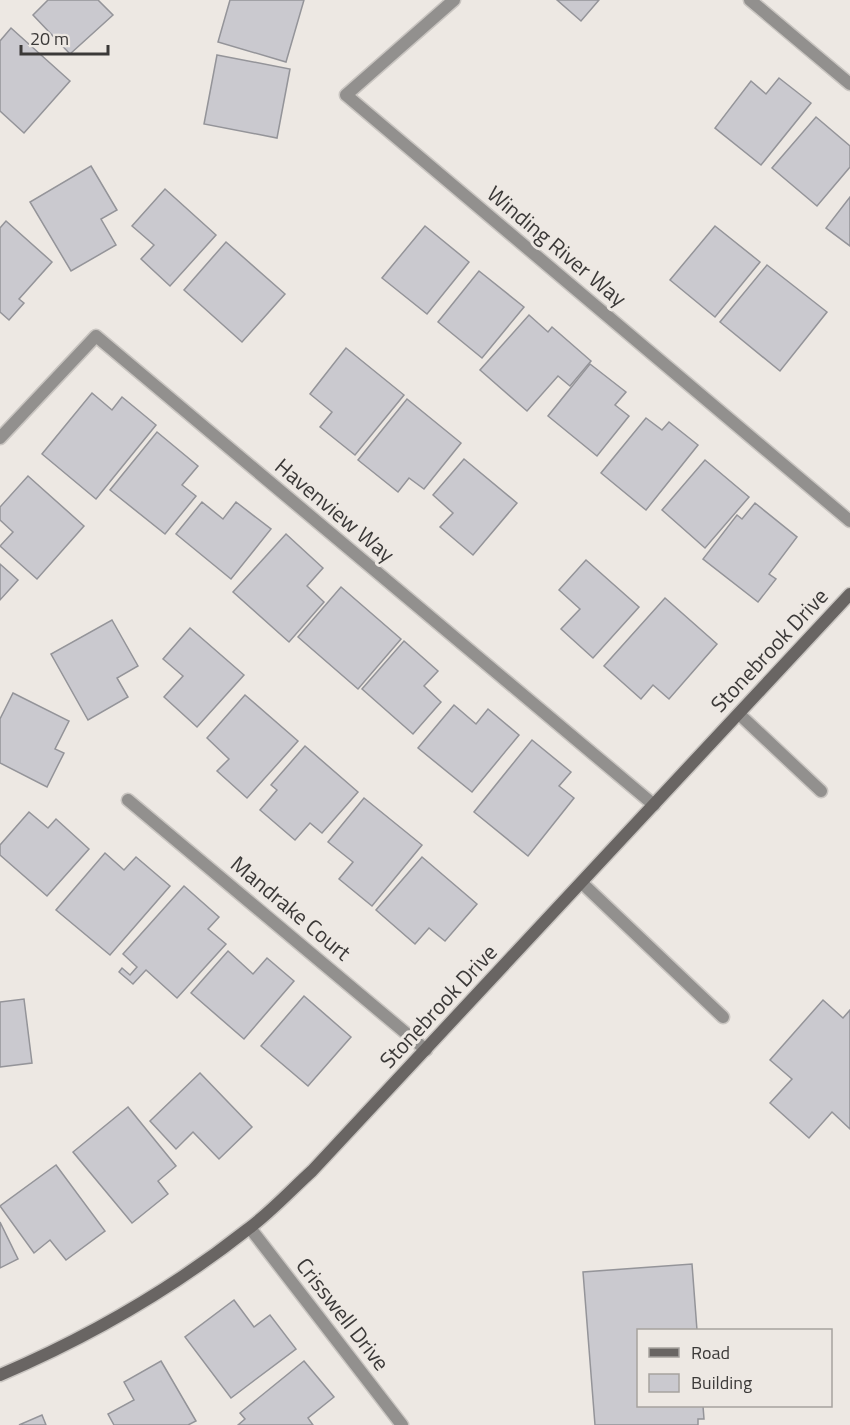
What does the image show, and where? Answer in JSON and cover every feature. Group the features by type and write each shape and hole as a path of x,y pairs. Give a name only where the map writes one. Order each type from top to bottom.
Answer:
{"street":[{"name":"Winding River Way","path":"454,0 346,96 850,521"},
{"path":"750,0 850,84"},
{"name":"Havenview Way","path":"0,438 96,336 654,805"},
{"name":"Stonebrook Drive","path":"0,1375 46,1356 118,1318 187,1275 250,1228 312,1171 850,594"},
{"path":"739,714 821,791"},
{"name":"Mandrake Court","path":"128,800 426,1050"},
{"path":"582,883 723,1017"},
{"name":"Crisswell Drive","path":"250,1228 402,1425"}],"building":[{"path":"48,0 98,0 113,15 70,54 33,15"},
{"path":"230,0 304,0 286,62 218,42"},
{"path":"557,0 599,0 581,21"},
{"path":"11,28 70,81 24,133 0,111 0,41"},
{"path":"217,55 290,69 277,138 204,124"},
{"path":"779,78 811,103 761,165 715,128 751,81 766,94"},
{"path":"816,117 850,146 850,167 817,206 772,168"},
{"path":"91,166 117,210 101,219 116,245 71,271 30,202"},
{"path":"165,189 216,235 170,286 141,259 154,245 132,226"},
{"path":"850,197 850,246 826,228"},
{"path":"6,221 52,262 19,299 24,303 9,320 0,312 0,228"},
{"path":"425,226 469,262 427,314 382,278"},
{"path":"715,226 760,262 715,317 670,280"},
{"path":"226,242 285,294 242,342 184,290"},
{"path":"767,265 827,312 780,371 720,322"},
{"path":"479,271 524,307 482,358 438,322"},
{"path":"529,315 548,332 552,327 591,361 570,386 558,376 527,411 480,370"},
{"path":"346,348 404,395 355,455 320,427 332,412 310,394"},
{"path":"590,364 626,392 615,405 629,416 597,456 548,416"},
{"path":"92,393 112,410 122,397 156,425 96,499 42,454"},
{"path":"407,399 461,443 424,489 409,478 398,492 358,460"},
{"path":"646,418 662,430 669,422 698,445 646,510 601,473"},
{"path":"157,432 198,466 182,485 196,496 165,534 110,490"},
{"path":"464,459 517,503 473,555 440,527 453,513 433,495"},
{"path":"705,460 749,497 705,548 662,510"},
{"path":"28,476 84,526 37,579 0,546 13,532 0,520 0,507"},
{"path":"202,502 223,519 236,502 271,529 231,579 176,534"},
{"path":"755,503 797,537 769,574 776,579 758,602 703,559 737,515 742,519"},
{"path":"286,534 323,568 307,586 324,602 289,642 233,592"},
{"path":"586,560 639,607 593,658 561,629 580,609 559,590"},
{"path":"0,564 18,580 0,600"},
{"path":"341,587 401,639 358,689 298,637"},
{"path":"665,598 717,644 669,699 653,685 641,699 604,666"},
{"path":"112,620 138,666 117,678 128,697 88,720 51,654"},
{"path":"190,628 244,675 197,727 164,697 183,676 163,659"},
{"path":"404,641 438,671 424,686 441,702 413,734 362,689"},
{"path":"13,693 69,721 55,749 64,753 47,787 0,763 0,719"},
{"path":"245,695 298,741 247,798 217,771 229,759 207,738"},
{"path":"454,705 476,724 488,709 519,735 472,792 418,748"},
{"path":"532,740 571,772 559,786 574,798 528,856 474,812"},
{"path":"305,746 358,792 322,833 310,823 295,840 260,810 277,790 271,785"},
{"path":"364,798 422,845 372,906 339,879 353,862 328,842"},
{"path":"29,812 48,828 56,819 89,849 47,896 0,855 0,845"},
{"path":"105,853 124,870 136,857 170,886 110,955 56,910"},
{"path":"422,857 477,904 445,941 429,928 415,944 376,910"},
{"path":"184,886 219,917 208,929 226,944 177,998 146,970 133,984 119,972 122,968 130,975 137,967 123,954"},
{"path":"228,951 253,974 267,958 294,981 244,1039 191,993"},
{"path":"304,996 351,1037 308,1086 261,1046"},
{"path":"24,999 32,1063 0,1067 0,1002"},
{"path":"823,1000 843,1018 850,1010 850,1129 832,1112 809,1138 770,1103 792,1079 770,1060"},
{"path":"200,1073 252,1127 219,1159 193,1132 176,1149 150,1121"},
{"path":"128,1107 176,1166 158,1181 168,1194 132,1223 73,1152"},
{"path":"56,1165 105,1231 66,1260 50,1240 34,1253 0,1206"},
{"path":"0,1222 18,1259 0,1268"},
{"path":"692,1264 697,1329 637,1329 637,1407 703,1407 704,1419 698,1419 698,1425 595,1425 583,1272"},
{"path":"234,1300 254,1327 270,1315 296,1349 231,1398 185,1337"},
{"path":"161,1361 196,1421 188,1425 114,1425 108,1414 134,1400 124,1382"},
{"path":"304,1361 334,1397 308,1418 313,1425 238,1425 245,1419 240,1413"},
{"path":"42,1415 46,1425 19,1425"}]}
